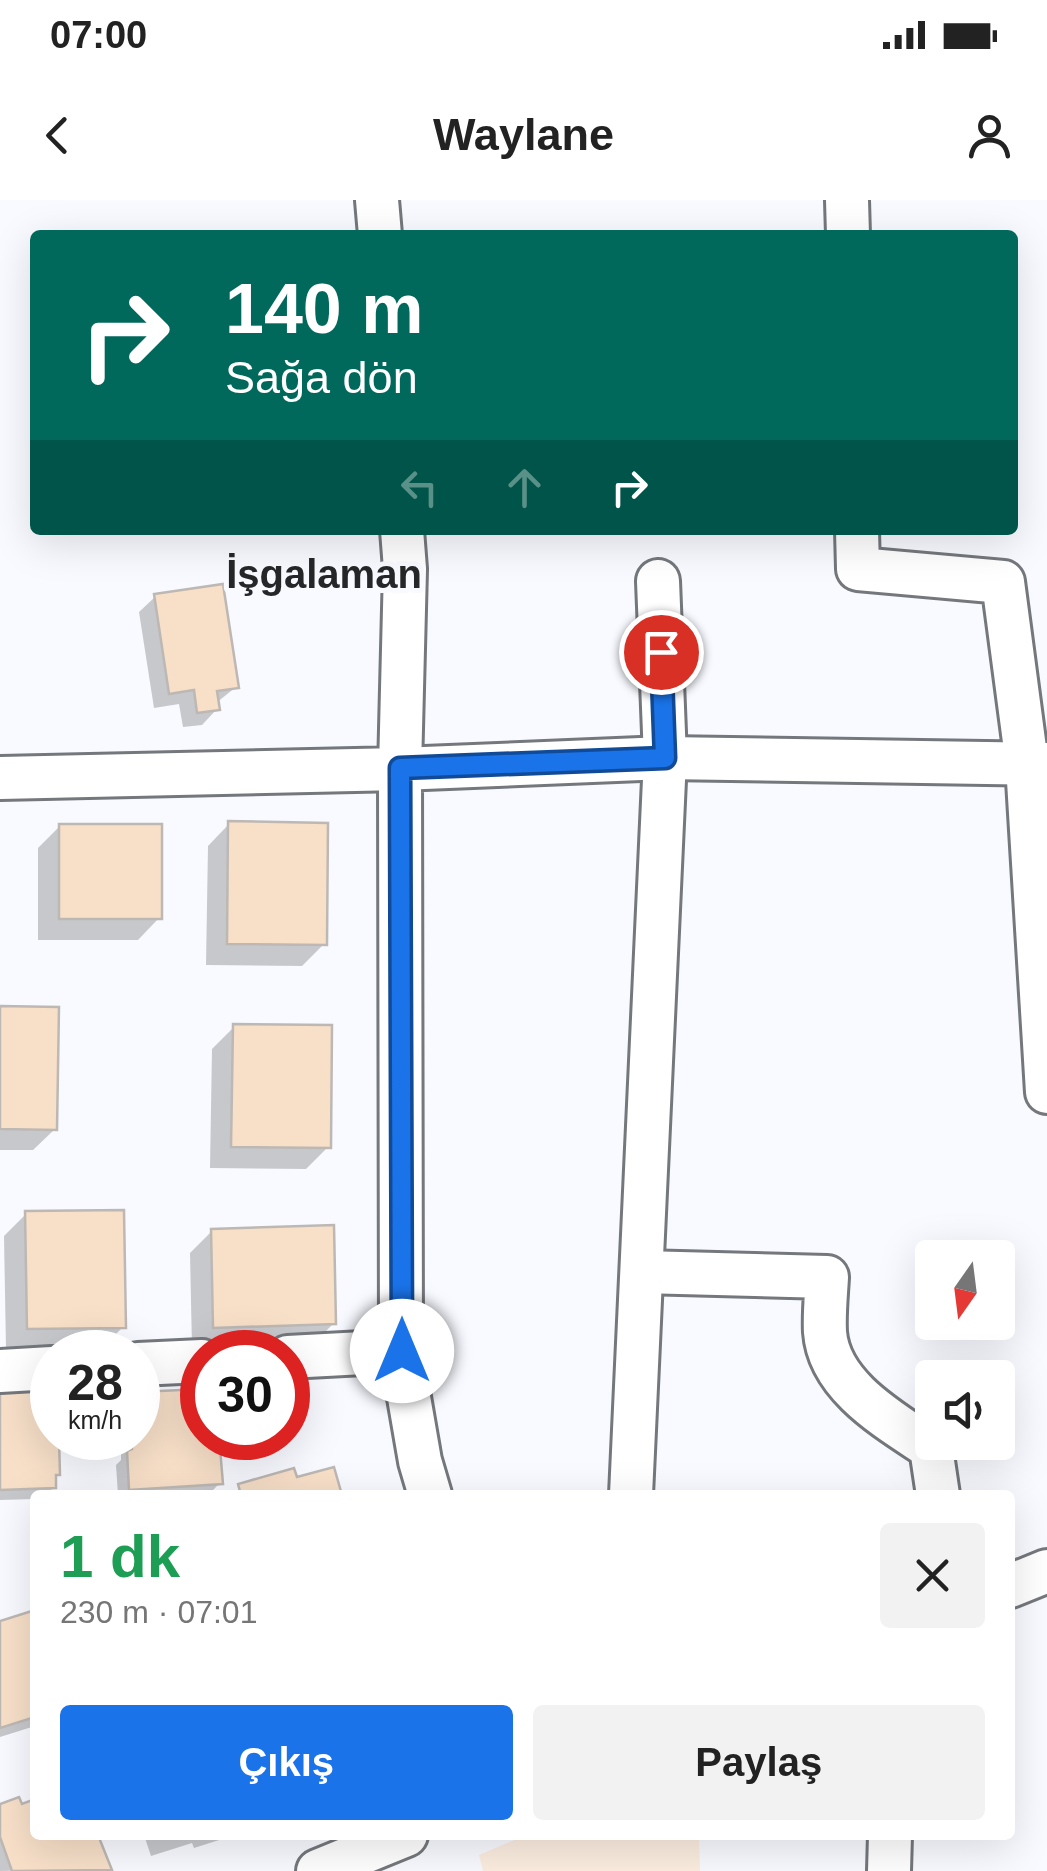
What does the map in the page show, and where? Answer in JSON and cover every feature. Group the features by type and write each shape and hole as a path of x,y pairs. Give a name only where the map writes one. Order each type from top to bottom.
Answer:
{"street":[{"path":"378,200 380,230"},
{"path":"847,200 848,230"},
{"path":"402,535 402,1351 429,1490"},
{"path":"856,535 858,569 1003,582 1037,764 1047,1092"},
{"path":"631,1490 665,758 658,581"},
{"path":"0,778 665,758 1037,764"},
{"path":"642,1272 827,1278 825,1336 841,1376 883,1416 931,1448 937,1490"},
{"path":"310,1356 402,1351"},
{"path":"0,1371 30,1369"},
{"path":"1015,1584 1047,1571"},
{"path":"318,1871 394,1840"},
{"path":"889,1871 890,1840"}],"shaded area":[{"path":"514,1840 699,1840 700,1871 483,1871 479,1855"}],"building":[{"path":"223,584 239,688 217,691 220,710 197,713 194,690 169,694 154,594"},
{"path":"228,821 328,823 327,945 227,944"},
{"path":"59,824 162,824 162,919 59,919"},
{"path":"0,1006 59,1007 57,1130 0,1129"},
{"path":"233,1024 332,1025 331,1148 231,1147"},
{"path":"124,1210 126,1328 27,1329 25,1211"},
{"path":"334,1225 336,1324 213,1328 211,1229"},
{"path":"180,1390 180,1460 221,1460 223,1484 129,1490 127,1460 160,1460 160,1391"},
{"path":"30,1391 30,1460 60,1460 56,1488 0,1490 0,1392"},
{"path":"334,1467 341,1490 240,1490 238,1484 294,1468 297,1477"},
{"path":"30,1612 30,1719 0,1728 0,1621"},
{"path":"19,1797 22,1804 30,1801 30,1840 100,1840 112,1870 12,1871 0,1837 0,1804"}],"district":[{"name":"İşgalaman","path":"324,574"}],"route":[{"path":"402,1351 400,768 665,758 661,652"}]}
